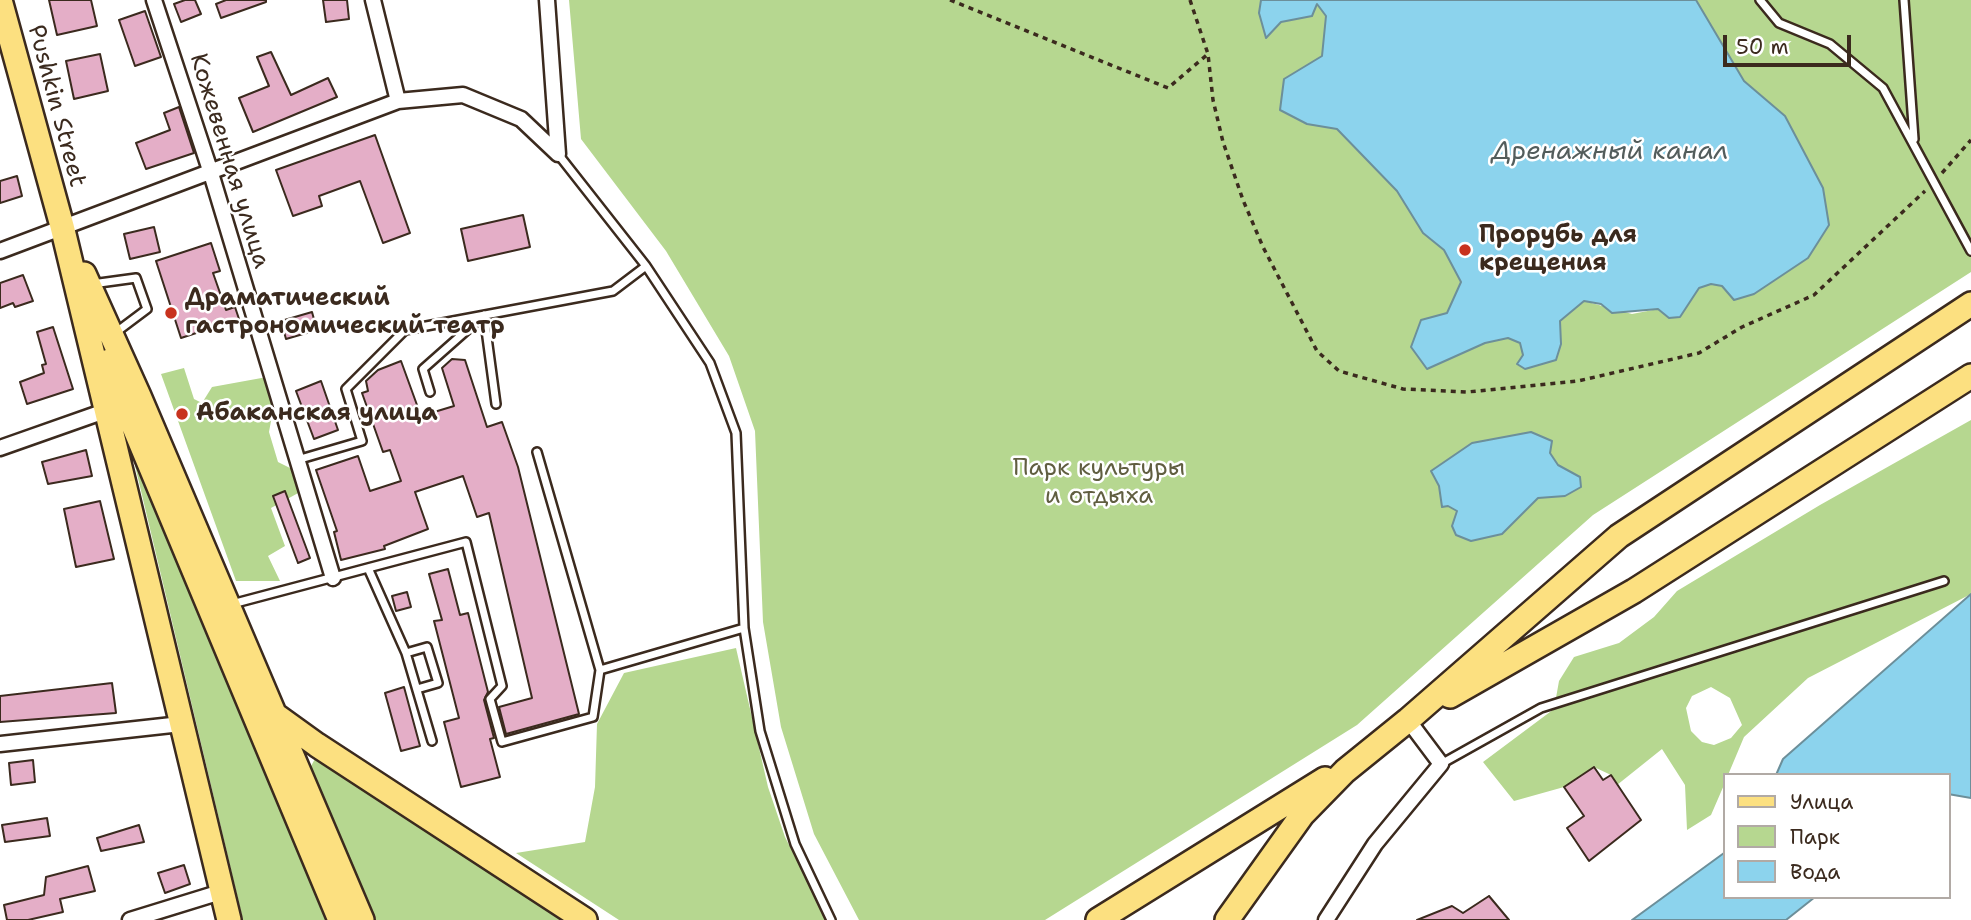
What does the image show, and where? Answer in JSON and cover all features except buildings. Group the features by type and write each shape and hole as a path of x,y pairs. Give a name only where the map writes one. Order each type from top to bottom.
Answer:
{"main road":[{"name":"Pushkin Street","path":"0,0 62,226"},
{"path":"62,226 112,336 362,920"},
{"path":"62,226 229,920"},
{"path":"62,226 124,403 340,920"},
{"path":"1227,920 1302,815 1366,753 1408,720 1619,536 1971,304"},
{"path":"1408,720 1634,591 1971,376"},
{"path":"274,714 576,915"},
{"path":"1098,920 1366,753"}],"street":[{"name":"Кожевенная улица","path":"154,0 210,170 333,578"},
{"path":"373,0 398,101"},
{"path":"547,0 558,154"},
{"path":"0,251 398,101 463,95 521,119 558,154"},
{"path":"0,449 105,411"},
{"path":"1326,920 1375,844 1441,764 1408,720"},
{"path":"0,744 181,724"},
{"path":"130,920 223,891"}],"lane":[{"path":"1760,0 1779,23 1830,44 1883,88 1971,251"},
{"path":"1904,0 1915,143"},
{"path":"558,154 646,265 710,363 736,433 744,628 760,731 795,844 831,920"},
{"path":"296,460 362,441 346,389 405,330 613,291 646,265"},
{"path":"89,285 136,278 147,309 112,336"},
{"path":"430,392 423,369 484,315"},
{"path":"484,315 496,404"},
{"path":"227,605 466,542 502,686 490,699 502,742 593,717 600,670 537,452"},
{"path":"368,568 406,653 432,741"},
{"path":"1441,764 1541,708 1944,582"},
{"path":"600,670 744,628"},
{"path":"406,653 427,647 438,683 417,689"}],"path":[{"path":"950,0 1168,88 1208,54"},
{"path":"1190,0 1208,54 1213,100 1223,142 1243,200 1263,247 1317,351 1339,371 1403,389 1467,392 1578,381 1699,353 1742,327 1814,295 1934,181 1971,140"}],"green space":[{"name":"Парк культуры и отдыха","path":"569,0 1261,0 1259,13 1266,38 1281,22 1312,16 1317,3 1326,15 1322,56 1284,79 1307,124 1337,129 1397,191 1423,233 1444,250 1461,283 1427,369 1486,343 1508,338 1520,343 1523,355 1518,364 1561,344 1560,321 1584,301 1632,314 1658,309 1669,318 1680,317 1699,287 1711,283 1722,286 1734,300 1754,294 1785,116 1744,81 1696,0 1971,0 1971,272 1593,515 1357,725 1045,920 859,920 814,834 781,727 763,622 755,431 729,356 666,251 581,139"},
{"path":"184,368 194,399 202,403 212,387 267,377 275,399 269,432 278,462 296,471 300,492 271,508 285,546 268,556 280,581 236,581 161,374"},
{"path":"1971,420 1971,594 1808,678 1744,737 1729,773 1722,773 1722,790 1711,815 1687,830 1685,785 1662,749 1617,785 1611,775 1594,767 1564,787 1514,801 1483,762 1554,709 1559,681 1574,657 1619,643 1654,617 1677,591 1820,505","holes":["1711,687 1730,698 1742,725 1731,738 1714,745 1702,742 1691,731 1686,708 1692,696"]},
{"path":"132,453 180,552 332,920 243,920"},
{"path":"736,648 768,787 785,837 827,920 619,920 516,853 585,842 595,787 597,724 624,673"},
{"path":"317,755 565,920 376,920 310,768"}],"water":[{"name":"Дренажный канал","path":"1261,0 1696,0 1744,81 1785,116 1823,188 1829,225 1808,258 1754,294 1734,300 1722,286 1711,284 1699,288 1680,317 1669,318 1658,309 1612,313 1601,304 1584,301 1560,321 1561,344 1556,360 1525,369 1517,364 1523,355 1520,343 1508,338 1485,343 1427,369 1411,347 1421,320 1447,313 1461,282 1444,250 1423,233 1397,191 1337,129 1307,124 1280,110 1284,79 1322,56 1326,16 1317,4 1312,16 1281,22 1266,38 1259,13"},
{"path":"1531,432 1552,441 1550,453 1558,465 1580,477 1581,487 1565,496 1538,498 1502,534 1471,541 1456,535 1452,526 1457,511 1448,506 1442,507 1439,486 1431,471 1472,443"},
{"path":"1971,594 1971,798 1950,794 1950,773 1777,773 1783,759"},
{"path":"1722,854 1722,899 1812,899 1786,920 1632,920"}],"place":[{"name":"Прорубь для крещения","path":"1465,250"},
{"name":"Драматический гастрономический театр","path":"171,313"},
{"name":"Абаканская улица","path":"182,414"}]}
